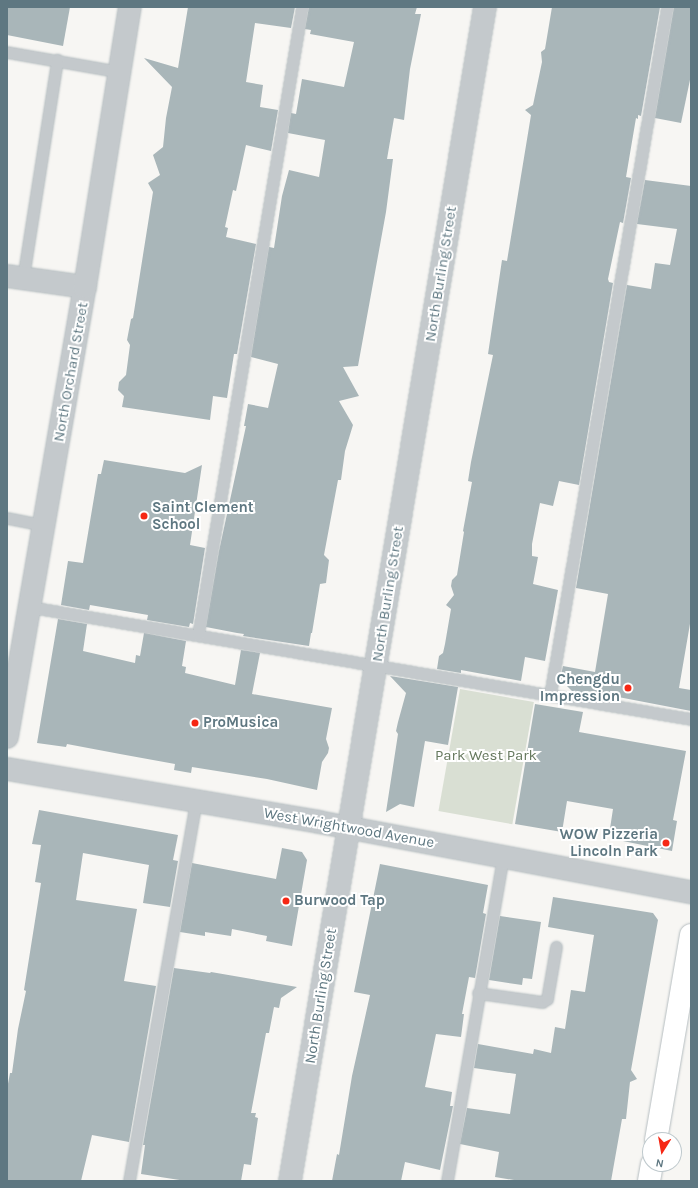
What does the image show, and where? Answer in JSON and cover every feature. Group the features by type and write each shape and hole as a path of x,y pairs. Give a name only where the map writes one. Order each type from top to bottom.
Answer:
{"main road":[{"path":"657,1132 691,935"}],"street":[{"name":"North Orchard Street","path":"7,737 85,287 130,7"},
{"name":"North Burling Street","path":"290,1181 486,7"},
{"path":"15,277 85,287"},
{"name":"West Wrightwood Avenue","path":"7,769 349,828 691,892"}],"lane":[{"path":"198,635 302,7"},
{"path":"550,695 667,7"},
{"path":"7,52 120,72"},
{"path":"15,277 57,60"},
{"path":"7,518 44,524"},
{"path":"30,606 691,719"},
{"path":"129,1181 196,801"},
{"path":"447,1181 478,993 503,856"},
{"path":"478,993 542,1002 547,999 556,947"}],"green space":[{"name":"Park West Park","path":"460,689 534,702 512,824 438,811"}],"building":[{"path":"7,7 70,7 63,46 7,35"},
{"path":"188,7 295,7 291,28 255,23 246,82 263,85 260,107 278,110 271,151 246,145 236,191 233,190 225,227 228,228 226,237 256,244 237,354 234,354 227,398 213,396 210,420 122,407 124,396 118,390 119,382 126,375 130,345 127,340 131,319 133,318 153,192 148,183 160,175 153,155 163,147 166,118 172,87 144,58 178,68"},
{"path":"309,7 417,7 415,14 421,14 410,69 404,120 394,118 387,159 393,159 386,212 358,366 343,367 359,396 339,401 353,425 345,451 341,480 338,480 324,555 329,560 326,583 320,584 309,646 243,636 244,634 206,627 219,551 246,426 244,426 248,404 268,408 278,364 251,357 269,247 274,248 282,196 289,170 319,177 325,140 288,133 291,113 296,114 302,79 344,87 354,42 310,34 311,30 305,29"},
{"path":"552,7 660,7 641,116 638,115 638,119 636,118 626,177 631,178 623,223 620,222 608,279 609,282 613,283 579,485 559,481 553,506 540,503 532,544 532,556 538,557 533,584 558,590 545,661 525,657 521,681 461,670 461,673 437,669 439,656 443,653 451,609 446,605 454,595 451,586 452,580 457,575 464,532 472,482 468,481 471,462 493,355 488,354 502,260 507,261 531,115 525,110 533,105 542,62 541,52 545,49"},
{"path":"674,7 691,7 691,75 681,123 655,118"},
{"path":"645,180 691,186 691,618 679,688 691,690 691,711 587,691 586,694 573,692 560,679 563,666 595,672 608,594 576,588 627,285 651,289 655,263 670,265 677,229 637,224"},
{"name":"Saint Clement School","path":"104,460 185,473 202,465 190,545 205,548 193,624 190,623 189,627 147,620 148,615 90,605 89,610 61,605 68,561 83,563 98,474 101,474"},
{"path":"58,619 87,624 83,651 135,663 136,655 140,656 144,633 186,641 182,666 186,667 185,673 235,685 241,650 260,653 252,694 332,708 326,739 329,748 328,753 322,762 317,790 267,779 192,767 191,773 174,770 175,764 67,744 66,747 37,743"},
{"path":"390,676 458,687 448,745 425,741 414,807 400,804 386,812 398,734 396,731 406,693"},
{"path":"535,704 583,712 579,732 686,751 673,820 677,821 672,851 618,840 618,837 609,835 613,809 567,801 562,832 515,824"},
{"path":"39,810 178,835 173,860 178,861 170,907 143,903 149,865 83,853 76,900 137,909 124,981 156,986 129,1142 92,1135 81,1181 7,1181 7,1089 10,1073 12,1073 18,1029 26,991 24,990 41,883 35,882 41,845 32,844"},
{"path":"282,848 302,852 307,860 292,946 266,941 267,936 232,929 231,936 205,932 205,936 180,932 192,863 276,879"},
{"path":"380,864 488,885 483,913 486,914 475,978 469,977 462,1014 464,1014 461,1037 436,1034 425,1087 452,1092 450,1106 453,1106 440,1170 405,1162 401,1181 332,1181 337,1154 339,1155 352,1076 370,995 354,992"},
{"path":"553,897 653,913 658,920 631,1070 637,1079 630,1082 626,1119 622,1119 611,1181 520,1181 495,1177 499,1152 460,1144 467,1108 510,1114 516,1074 474,1068 478,1044 533,1054 534,1049 551,1053 555,1027 565,1029 571,990 585,992 594,935 548,927"},
{"path":"500,916 541,922 532,979 523,978 522,985 489,980"},
{"path":"174,968 211,972 297,987 281,998 279,1008 274,1007 269,1033 266,1033 251,1113 256,1113 255,1117 258,1118 251,1165 244,1164 241,1181 186,1181 141,1174 145,1145 143,1145"}],"place":[{"name":"Saint Clement School","path":"144,516"},
{"name":"Chengdu Impression","path":"628,688"},
{"name":"ProMusica","path":"195,723"},
{"name":"WOW Pizzeria Lincoln Park","path":"666,843"},
{"name":"Burwood Tap","path":"286,901"}]}
